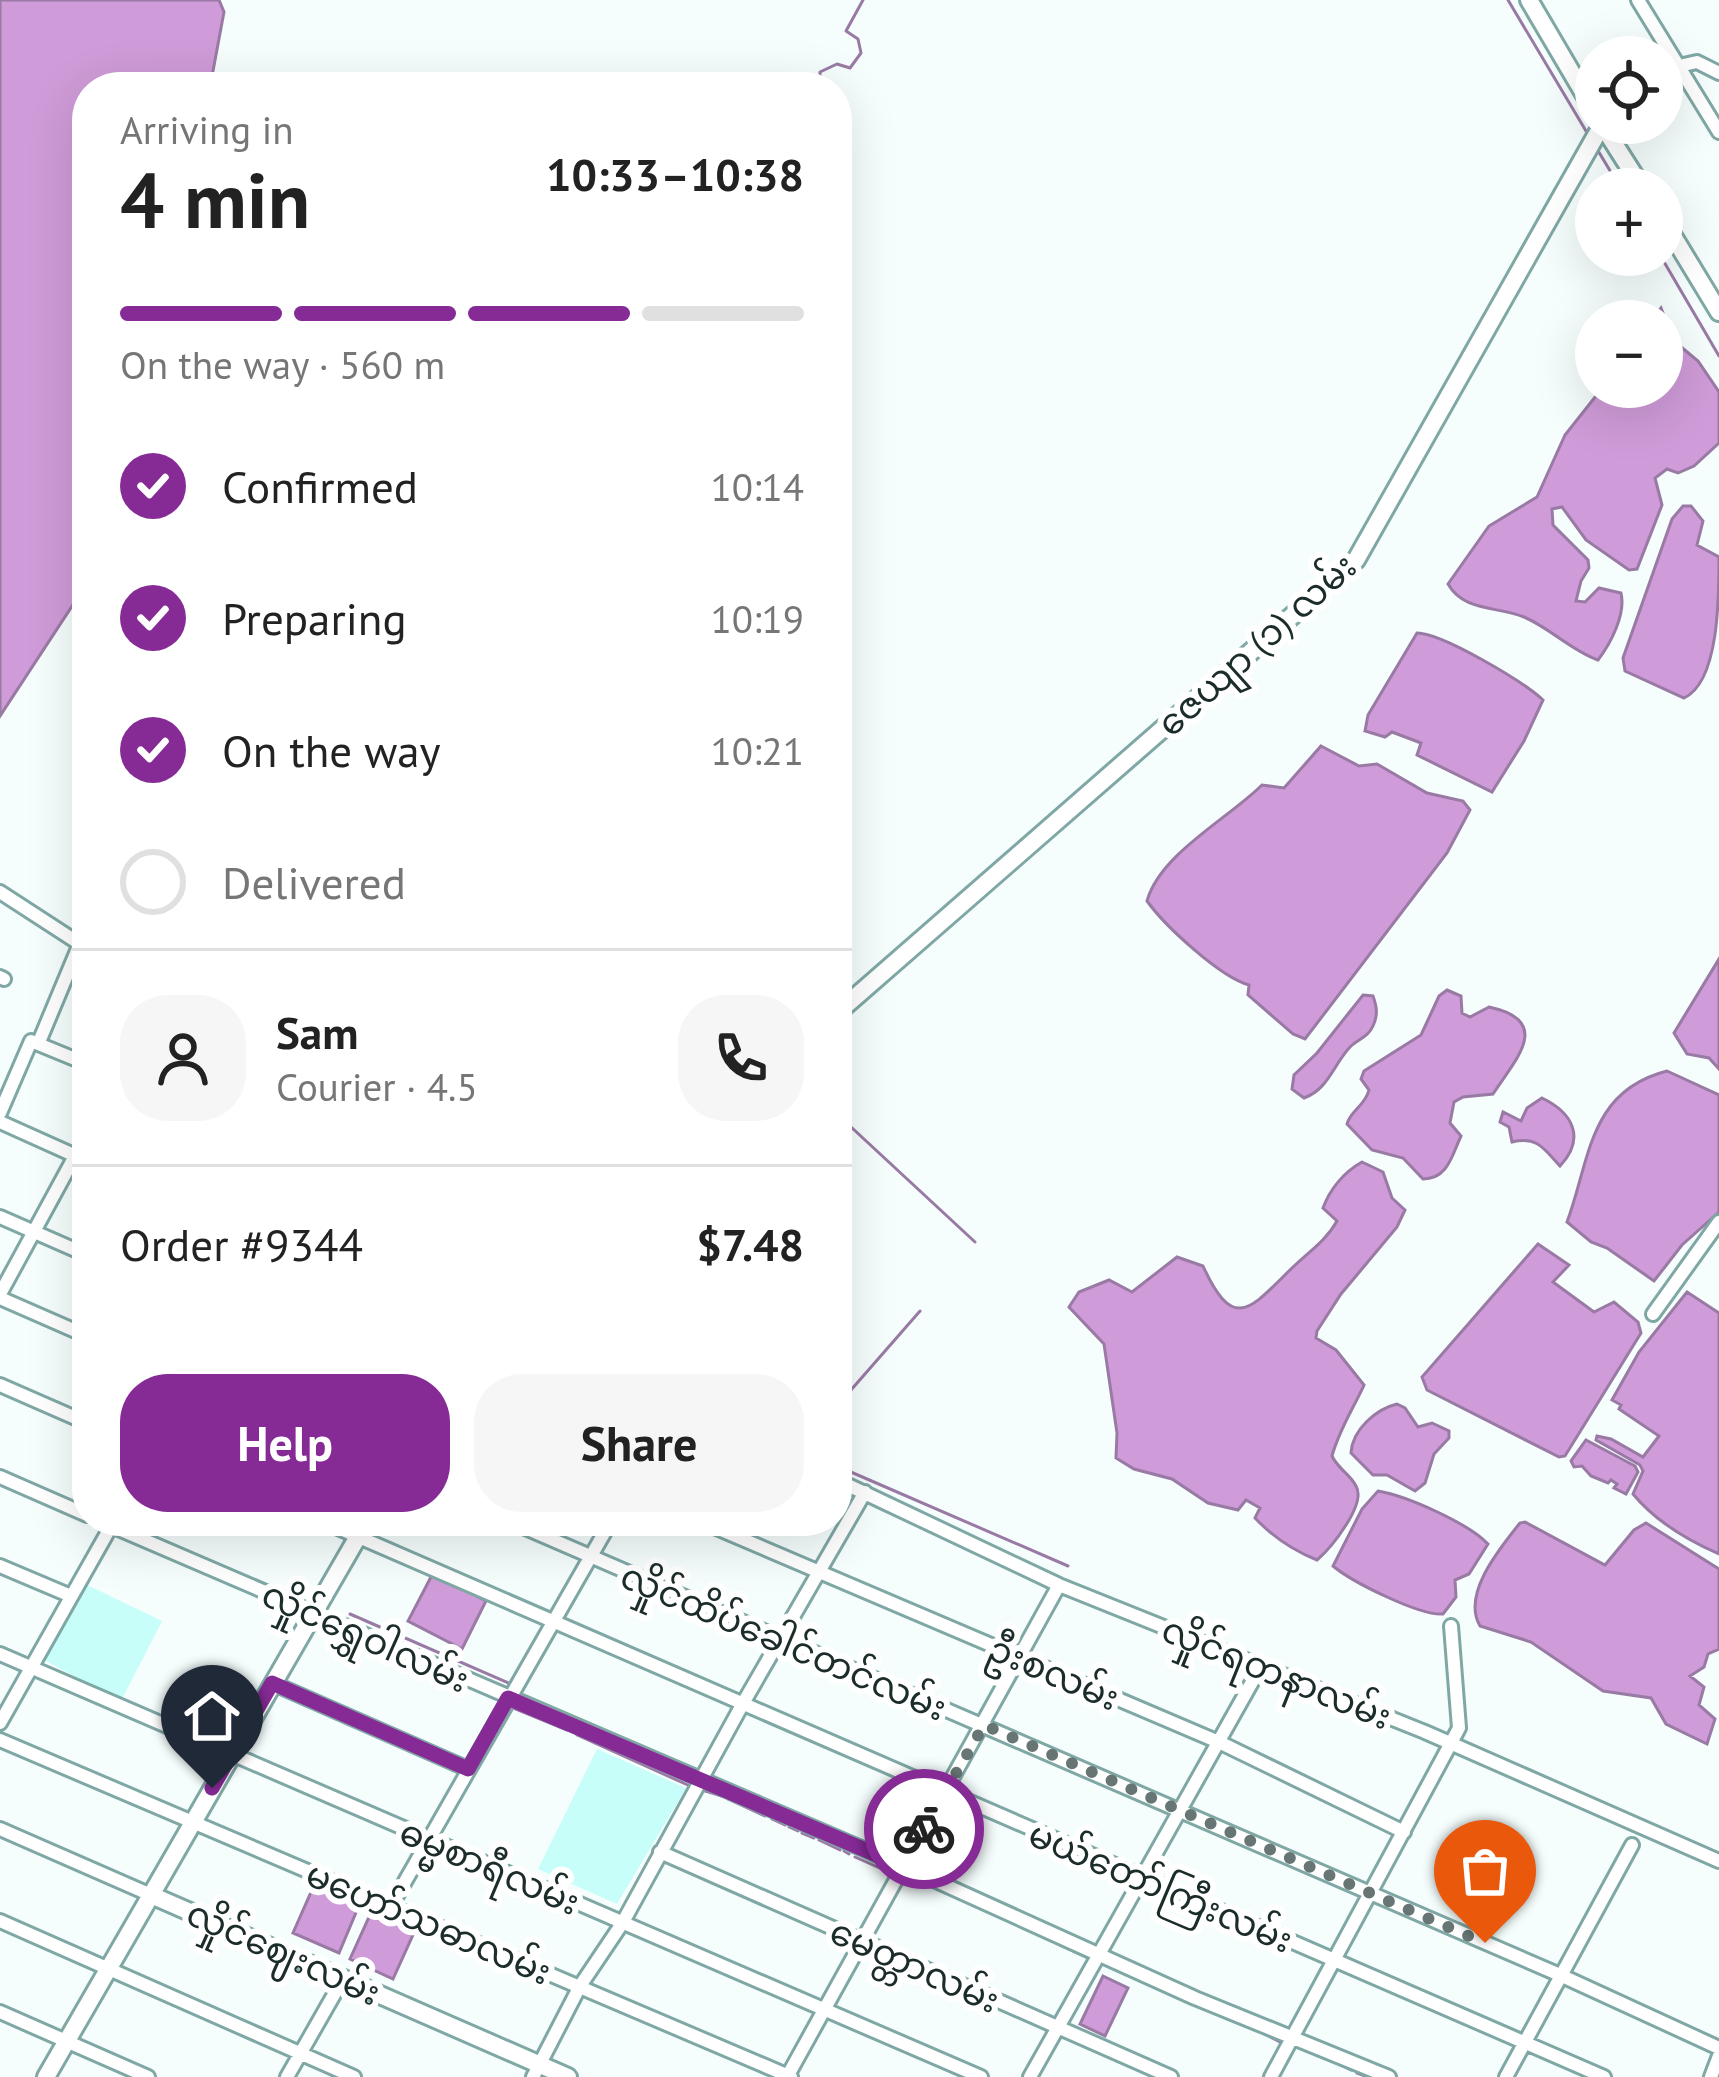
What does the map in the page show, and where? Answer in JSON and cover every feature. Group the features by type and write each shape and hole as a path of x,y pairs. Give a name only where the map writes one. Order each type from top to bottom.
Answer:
{"street":[{"path":"1529,0 1575,78"},
{"path":"1638,0 1660,36"},
{"path":"1683,65 1697,62 1719,73"},
{"path":"1683,73 1719,132"},
{"name":"ဇေယျာ (၁) လမ်း","path":"852,1000 1356,560 1591,144"},
{"path":"1683,253 1719,312"},
{"path":"0,892 72,939"},
{"path":"39,1042 72,963"},
{"path":"0,1113 6,1079 31,1041 72,1057"},
{"path":"0,1122 72,1152"},
{"path":"72,1172 0,1296 72,1329"},
{"path":"0,1217 72,1249"},
{"path":"1653,1314 1719,1222"},
{"path":"0,1385 72,1416"},
{"path":"0,1477 72,1508"},
{"name":"လှိုင်ရတနာလမ်း","path":"852,1486 1059,1585 1719,1861"},
{"path":"852,1514 865,1492"},
{"path":"0,1723 102,1536"},
{"name":"လှိုင်ရွှေဝါလမ်း","path":"138,1536 699,1786 1390,2077"},
{"path":"46,2077 358,1536"},
{"name":"မယ်တော်ကြီးလမ်း","path":"380,1536 742,1706 1604,2077"},
{"name":"လှိုင်ထိပ်ခေါင်တင်လမ်း","path":"541,1536 1560,1975 1719,2052"},
{"path":"391,1906 601,1536"},
{"name":"ဦးစလမ်း","path":"734,1536 1220,1743 1404,1832"},
{"path":"536,2071 580,1986 623,1922 839,1536"},
{"path":"0,1566 71,1597"},
{"path":"788,2076 1059,1585"},
{"path":"1270,2077 1459,1728 1451,1626"},
{"name":"ဓမ္မစာရီလမ်း","path":"0,1654 981,2077"},
{"path":"1030,2077 1261,1666"},
{"path":"272,1683 468,1769"},
{"name":"မဟော်သဓာလမ်း","path":"0,1740 788,2076"},
{"name":"လှိုင်ဈေးလမ်း","path":"0,1829 344,1977 536,2071 568,2077"},
{"path":"1506,2077 1632,1845"},
{"name":"မေတ္တာလမ်း","path":"660,1852 1171,2077"},
{"path":"0,1921 354,2077"},
{"path":"287,2077 344,1977"},
{"path":"0,2012 148,2077"},
{"path":"1712,2077 1719,2052"}],"shaded area":[{"path":"0,0 219,0 224,12 213,72 72,72 72,606 0,716"},
{"path":"1683,348 1719,392 1719,443 1694,466 1678,473 1667,469 1655,478 1662,505 1637,569 1629,570 1586,540 1562,507 1552,509 1553,525 1588,560 1576,601 1585,602 1599,588 1621,593 1616,628 1598,660 1524,617 1463,599 1448,584 1489,526 1537,497 1565,435 1586,408 1683,408"},
{"path":"1683,506 1691,506 1703,521 1697,545 1719,557 1715,637 1704,675 1684,698 1625,671 1623,658 1672,519"},
{"path":"1417,633 1482,660 1543,700 1492,792 1417,755 1421,743 1392,732 1385,737 1365,731 1368,715"},
{"path":"1321,746 1359,766 1377,764 1427,793 1463,801 1470,810 1447,853 1305,1039 1248,995 1249,985 1194,949 1147,901 1154,884 1180,852 1262,785 1284,788"},
{"path":"1719,959 1719,1069 1709,1058 1687,1054 1674,1033"},
{"path":"1447,990 1461,996 1462,1013 1470,1017 1489,1007 1509,1013 1525,1032 1524,1043 1493,1094 1454,1102 1450,1123 1461,1136 1444,1170 1423,1179 1403,1158 1372,1150 1347,1124 1369,1090 1361,1079 1364,1071 1421,1035 1439,996"},
{"path":"1363,995 1373,996 1375,1004 1371,1030 1351,1046 1320,1088 1304,1098 1292,1089 1294,1075"},
{"path":"1667,1071 1719,1095 1719,1212 1682,1245 1654,1281 1567,1222 1588,1153 1607,1111 1621,1094"},
{"path":"1542,1098 1562,1111 1572,1127 1573,1146 1560,1166 1534,1142 1512,1142 1509,1127 1500,1122 1503,1112 1521,1121 1527,1108"},
{"path":"1362,1162 1383,1172 1392,1198 1405,1210 1317,1331 1316,1338 1336,1350 1364,1385 1332,1456 1356,1486 1357,1503 1317,1560 1269,1531 1255,1518 1260,1508 1246,1500 1238,1510 1208,1503 1172,1479 1134,1469 1116,1458 1117,1433 1104,1344 1069,1307 1079,1292 1109,1280 1132,1292 1177,1257 1203,1266 1224,1301 1244,1308 1265,1295 1333,1228 1337,1221 1323,1208 1326,1201 1344,1176"},
{"path":"1538,1244 1569,1265 1553,1282 1594,1312 1614,1302 1638,1322 1641,1333 1565,1456 1559,1457 1427,1390 1422,1377"},
{"path":"1687,1292 1719,1313 1719,1554 1652,1513 1633,1494 1643,1471 1640,1465 1596,1440 1597,1436 1611,1439 1643,1457 1659,1436 1612,1400 1639,1352"},
{"path":"1397,1404 1418,1427 1432,1423 1449,1431 1449,1438 1434,1454 1425,1483 1415,1491 1387,1475 1373,1475 1351,1453 1366,1422"},
{"path":"1586,1440 1635,1466 1638,1472 1626,1494 1614,1488 1617,1484 1611,1480 1608,1483 1582,1466 1574,1467 1571,1461"},
{"path":"1378,1491 1436,1512 1488,1544 1469,1574 1455,1580 1456,1597 1443,1614 1386,1597 1333,1566 1362,1509"},
{"path":"1525,1522 1605,1565 1634,1530 1646,1523 1719,1569 1719,1649 1708,1654 1704,1667 1690,1676 1704,1687 1699,1705 1715,1719 1707,1744 1666,1724 1651,1698 1603,1691 1531,1642 1480,1626 1475,1613 1479,1586 1503,1545"},
{"path":"433,1573 486,1601 462,1649 408,1621"},
{"path":"85,1584 162,1621 121,1701 44,1660"},
{"path":"597,1749 686,1788 617,1904 538,1869"},
{"path":"315,1883 360,1903 339,1953 293,1933"},
{"path":"374,1906 417,1926 393,1979 350,1959"},
{"path":"1103,1976 1128,1988 1105,2036 1080,2024"}],"waterway":[{"path":"820,72 837,64 850,68 861,53 858,39 846,31 863,0"},
{"path":"1508,0 1575,112"},
{"path":"1597,149 1608,168"},
{"path":"1672,276 1719,356"},
{"path":"852,1128 975,1242"},
{"path":"852,1389 920,1311"},
{"path":"852,1472 1068,1566"},
{"path":"350,1614 511,1684"},
{"path":"474,1689 493,1698"},
{"path":"508,1706 567,1730"},
{"path":"577,1735 690,1786"},
{"path":"702,1790 722,1796"},
{"path":"728,1799 765,1816"},
{"path":"772,1819 785,1825"},
{"path":"789,1827 798,1831"},
{"path":"802,1833 814,1838"},
{"path":"446,1839 620,1915"},
{"path":"819,1840 840,1850"},
{"path":"844,1851 849,1854"},
{"path":"855,1857 891,1873"},
{"path":"971,1904 987,1911"},
{"path":"993,1914 1006,1920"},
{"path":"1012,1922 1028,1929"},
{"path":"1034,1933 1052,1941"},
{"path":"1060,1945 1088,1958"},
{"path":"1110,1966 1145,1982"},
{"path":"1150,1985 1171,1995"},
{"path":"1178,1998 1193,2004"},
{"path":"1201,2007 1226,2017"},
{"path":"1240,2023 1252,2028"},
{"path":"1261,2032 1282,2043"},
{"path":"1327,2058 1351,2070"},
{"path":"1357,2073 1368,2077"}],"way so far":[{"path":"924,1829 984,1725 1485,1943"}],"route":[{"path":"212,1788 272,1683 468,1769 508,1698 903,1866 924,1829"}]}
